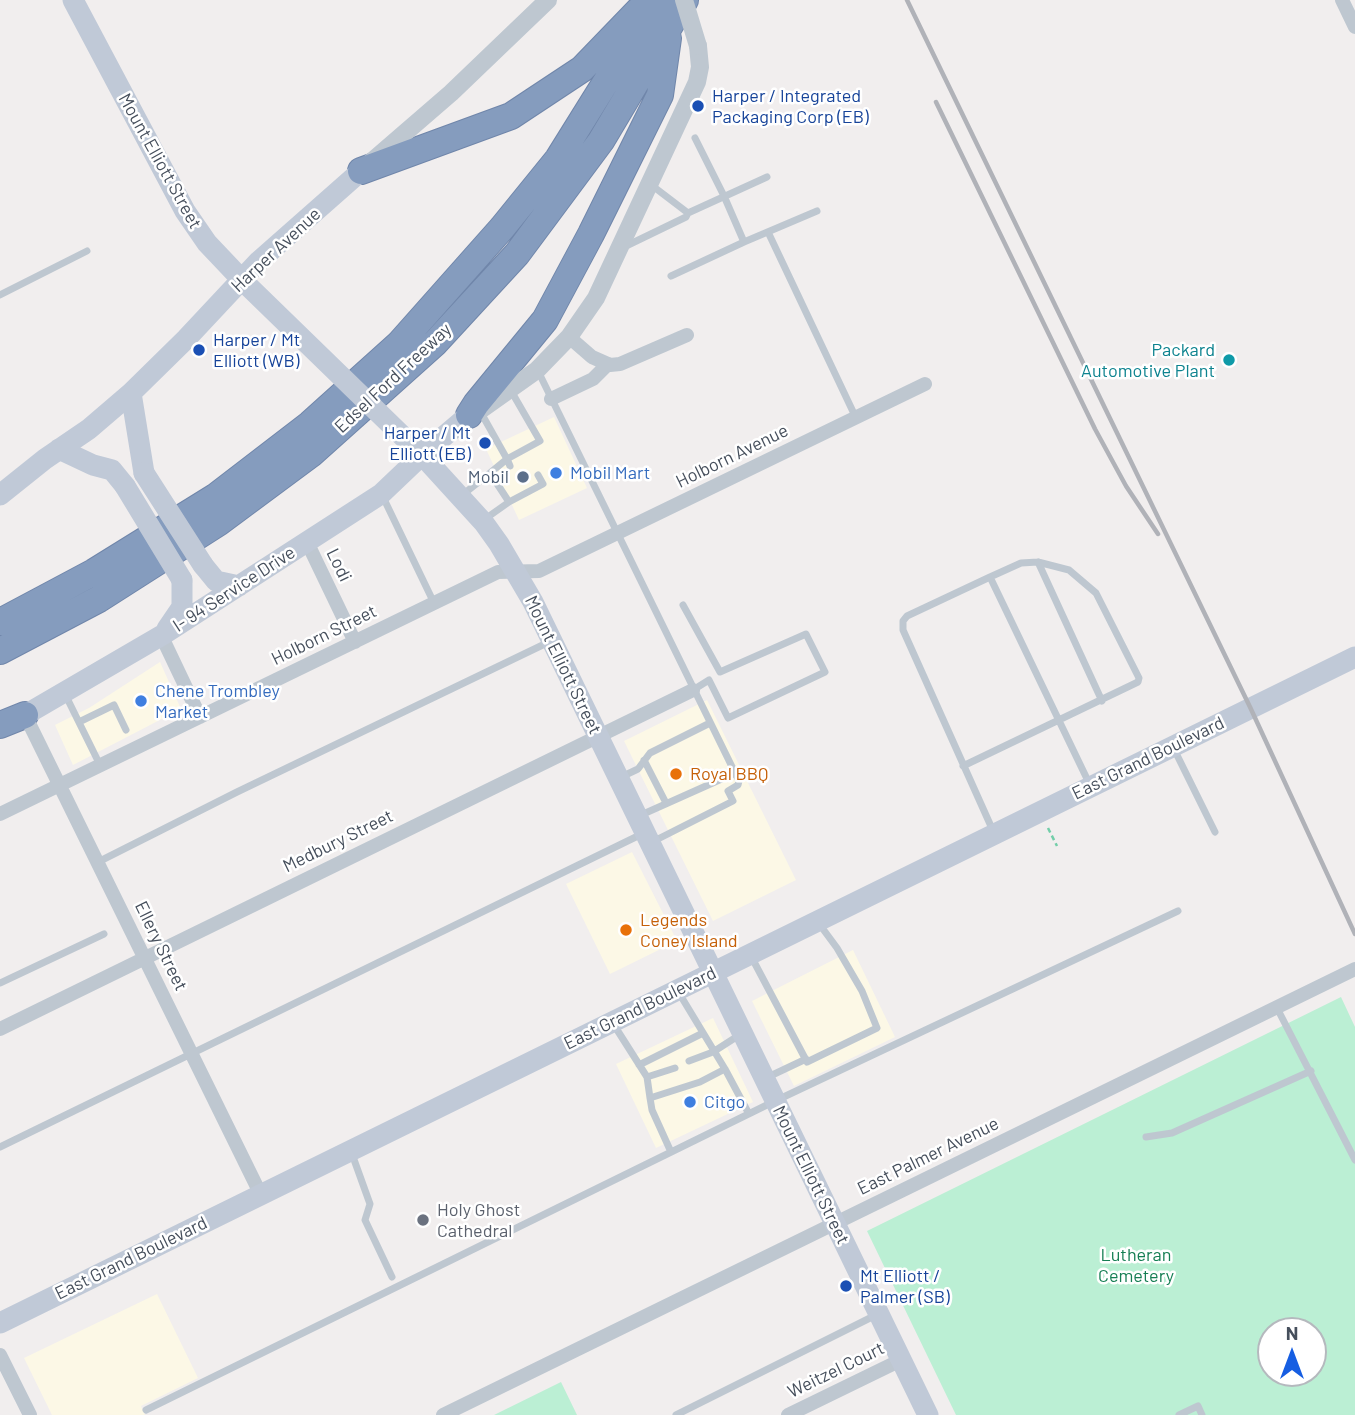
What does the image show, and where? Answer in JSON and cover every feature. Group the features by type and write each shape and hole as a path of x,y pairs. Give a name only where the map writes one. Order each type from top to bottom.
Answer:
{"highway":[{"path":"361,171 511,116 582,69 649,0"},
{"name":"Edsel Ford Freeway","path":"0,622 94,572 215,497 310,424 399,344 486,247 558,159 657,0"},
{"name":"Edsel Ford Freeway","path":"0,651 99,599 218,523 312,454 435,343 517,254 601,141 685,0"},
{"path":"474,413 476,404 545,320 591,234 660,95 670,25"},
{"path":"0,727 25,715"}],"main road":[{"name":"Mount Elliott Street","path":"73,0 185,211 207,243 422,454 482,521 516,573 552,641 928,1415"},
{"name":"Harper Avenue","path":"0,495 89,429 131,393 243,281 259,261 361,171"},
{"path":"131,393 144,473 216,581 239,586"},
{"path":"307,542 381,494 422,454 474,413"},
{"path":"25,715 163,634 182,607 182,580 125,486 111,470 93,465 59,449"},
{"name":"I- 94 Service Drive","path":"163,634 307,542"},
{"name":"East Grand Boulevard","path":"0,1323 1355,657"}],"street":[{"name":"Harper Avenue","path":"361,171 451,93 548,0"},
{"path":"474,413 537,370 569,337 596,298 697,82 700,67 698,46 685,0"},
{"path":"1342,0 1355,27"},
{"path":"569,337 592,357 608,364 620,364 687,335"},
{"path":"551,399 593,379 608,364"},
{"name":"Holborn Avenue","path":"516,573 539,571 925,384"},
{"name":"Lodi","path":"307,542 355,642"},
{"name":"Holborn Street","path":"0,814 498,572 516,573"},
{"path":"163,634 200,717"},
{"name":"Medbury Street","path":"0,1029 693,690"},
{"name":"Ellery Street","path":"25,715 261,1195"},
{"name":"East Palmer Avenue","path":"443,1415 1355,969"},
{"path":"0,1355 30,1415"},
{"name":"Weitzel Court","path":"788,1415 901,1360"}],"lane":[{"path":"695,138 744,242"},
{"path":"619,249 686,217 688,213 767,177"},
{"path":"649,184 688,213"},
{"path":"671,276 817,211"},
{"path":"768,232 856,418"},
{"path":"0,295 87,251"},
{"path":"0,1147 644,831 733,801 728,791 738,785 735,773 537,370"},
{"path":"461,496 540,441 509,388"},
{"path":"474,413 508,462"},
{"path":"526,449 530,458"},
{"path":"491,473 509,502"},
{"path":"482,521 509,502 543,484 538,475"},
{"path":"519,484 524,493"},
{"path":"381,494 434,603"},
{"path":"1038,562 1102,701"},
{"path":"963,766 1137,685 1139,678 1096,593 1069,570 1038,562 1021,563 907,616 903,621 903,630 963,766 995,833"},
{"path":"990,577 1090,786"},
{"path":"683,605 720,672 806,634 825,672 728,718 709,680 693,690"},
{"path":"98,862 237,792 552,641"},
{"path":"65,692 100,765"},
{"path":"79,722 114,705 126,730"},
{"path":"618,778 636,771 650,753 710,723"},
{"path":"1172,746 1215,832"},
{"path":"644,760 666,803"},
{"path":"644,831 666,803 735,773"},
{"path":"146,1410 775,1101 1178,911"},
{"path":"750,954 807,1062 877,1028 862,991 837,948 817,921"},
{"path":"0,983 104,934"},
{"path":"677,990 749,1114"},
{"path":"1277,1007 1355,1160"},
{"path":"612,1022 647,1077 652,1110 671,1152"},
{"path":"639,1065 701,1034"},
{"path":"689,1061 713,1052 743,1034"},
{"path":"764,1079 806,1059"},
{"path":"647,1077 675,1068"},
{"path":"650,1098 682,1089 725,1069"},
{"path":"1146,1137 1172,1133 1311,1071"},
{"path":"351,1151 370,1204 365,1220 392,1277"},
{"path":"676,1415 879,1314"},
{"path":"1180,1415 1198,1406 1202,1415"}],"path":[{"path":"1047,827 1057,846"}],"shaded area":[{"path":"554,417 587,488 519,520 486,449"},
{"path":"160,662 181,709 73,765 55,725 89,708"},
{"path":"707,700 796,880 713,921 624,741"},
{"path":"632,852 677,941 610,974 566,884"},
{"path":"853,950 895,1037 794,1086 752,1001"},
{"path":"713,1018 753,1102 656,1148 616,1064"},
{"path":"157,1294 198,1378 141,1406 145,1415 52,1415 24,1358"}],"green space":[{"name":"Lutheran Cemetery","path":"1341,997 1355,1027 1355,1415 956,1415 867,1231"},
{"path":"561,1382 577,1415 494,1415"}],"railway":[{"path":"907,0 1250,707 1355,934"},
{"path":"936,102 1095,429 1126,486 1158,534"}],"place":[{"name":"Harper / Integrated Packaging Corp (EB)","path":"698,106"},
{"name":"Harper / Mt Elliott (WB)","path":"199,350"},
{"name":"Packard Automotive Plant","path":"1229,360"},
{"name":"Harper / Mt Elliott (EB)","path":"485,443"},
{"name":"Mobil Mart","path":"556,473"},
{"name":"Mobil","path":"523,477"},
{"name":"Chene Trombley Market","path":"141,701"},
{"name":"Royal BBQ","path":"676,774"},
{"name":"Legends Coney Island","path":"626,930"},
{"name":"Citgo","path":"690,1102"},
{"name":"Holy Ghost Cathedral","path":"423,1220"},
{"name":"Mt Elliott / Palmer (SB)","path":"846,1286"}]}
